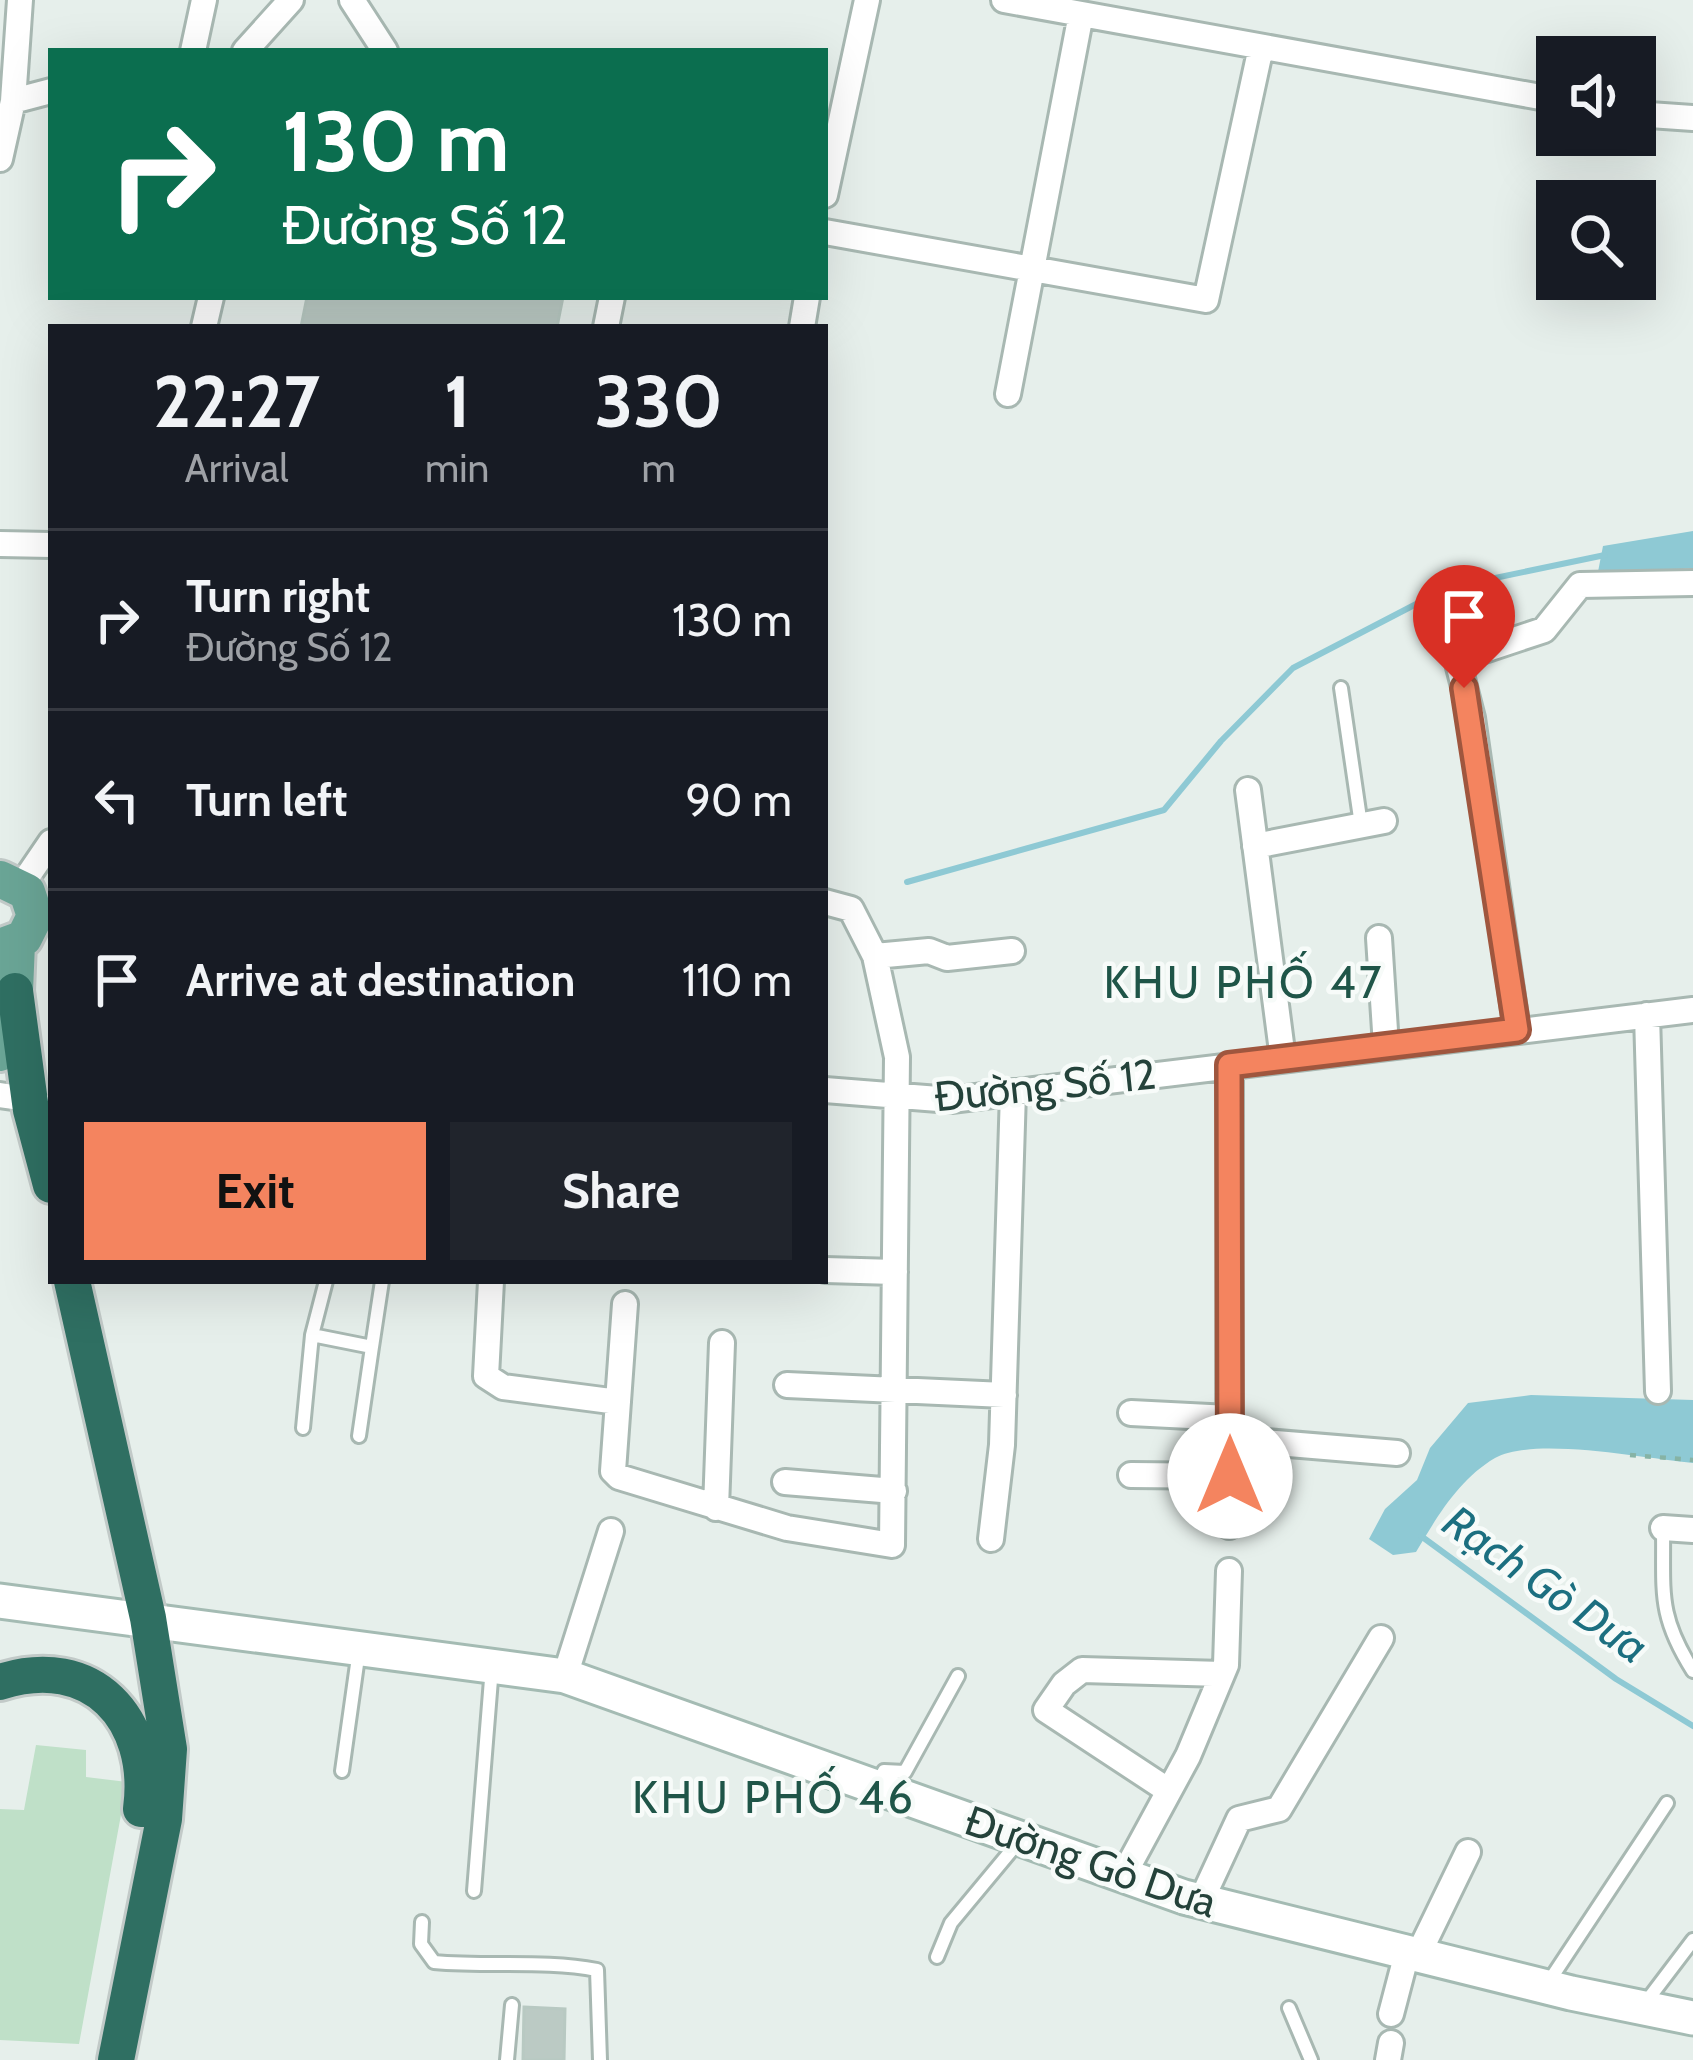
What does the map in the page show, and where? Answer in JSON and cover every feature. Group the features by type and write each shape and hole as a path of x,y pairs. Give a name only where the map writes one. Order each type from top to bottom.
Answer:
{"highway":[{"path":"15,991 27,1104 48,1175"},
{"path":"74,1284 148,1618 169,1750 166,1796 116,2060"},
{"path":"0,1682 44,1674 74,1679 100,1693 134,1728 145,1765 92,2060"}],"main road":[{"path":"0,1053 15,991 9,945 34,916 10,883"}],"street":[{"path":"0,159 20,0"},
{"path":"194,48 204,0"},
{"path":"247,48 291,0"},
{"path":"352,0 383,48"},
{"path":"828,181 868,0"},
{"path":"1004,0 1536,96"},
{"path":"1008,394 1081,14"},
{"path":"828,232 1205,300 1261,46"},
{"path":"7,111 48,92"},
{"path":"1656,115 1693,118"},
{"path":"0,544 48,545"},
{"path":"1517,1030 1472,718 1457,659 1544,630 1580,585 1693,583"},
{"path":"1248,790 1282,1059"},
{"path":"1255,846 1372,823"},
{"path":"10,883 48,845"},
{"path":"625,1304 613,1471 630,1482 788,1528 892,1545 897,1058 875,956 855,913 828,903"},
{"path":"1378,938 1386,1046"},
{"path":"875,956 928,951 947,958 1012,950"},
{"name":"Đường Số 12","path":"828,1090 951,1100 1693,1010"},
{"path":"1647,1015 1658,1391"},
{"path":"1229,1065 1229,1526"},
{"path":"992,1539 1004,1395 1013,1092"},
{"path":"828,1270 895,1272"},
{"path":"491,1284 486,1376 502,1387 618,1402"},
{"path":"716,1508 722,1343"},
{"path":"787,1385 1004,1395"},
{"path":"1131,1413 1229,1426 1253,1441 1397,1453"},
{"path":"1131,1475 1230,1476"},
{"path":"785,1482 894,1490"},
{"path":"1663,1528 1693,1530"},
{"path":"565,1676 611,1531"},
{"path":"1124,1876 1222,1673 1229,1571"},
{"name":"Đường Gò Dưa","path":"0,1601 565,1676 1201,1901 1545,1987 1693,2018"},
{"path":"1201,1901 1239,1819 1279,1809 1381,1638"},
{"path":"1169,1791 1046,1710 1064,1684 1082,1670 1222,1673"},
{"path":"1391,2014 1412,1954 1468,1852"}],"lane":[{"path":"1341,688 1372,823"},
{"path":"303,1428 312,1335 325,1284"},
{"path":"359,1436 382,1284"},
{"path":"312,1335 372,1347"},
{"path":"1663,1528 1659,1594 1668,1632 1693,1671"},
{"path":"342,1772 360,1649"},
{"path":"474,1891 492,1666"},
{"path":"875,1787 884,1772 905,1772 958,1676"},
{"path":"1545,1987 1666,1802"},
{"path":"938,1957 951,1923 1021,1839"},
{"path":"422,1922 421,1944 434,1962 527,1968 558,1962 597,1970 600,2060"},
{"path":"1642,2008 1693,1940"},
{"path":"507,2060 512,2005"},
{"path":"1289,2008 1311,2060"}],"path":[{"path":"1630,1455 1693,1460"}],"green space":[{"path":"36,1745 86,1750 86,1777 127,1782 79,2044 0,2040 0,1809 24,1810"}],"water":[{"path":"1693,531 1693,568 1597,577 1603,546"},
{"path":"1531,1395 1693,1400 1693,1463 1563,1449 1513,1452 1495,1458 1470,1477 1416,1552 1393,1555 1369,1539 1385,1509 1417,1480 1430,1448 1468,1403"}],"building":[{"path":"306,300 562,300 558,324 302,324"},
{"path":"524,2007 565,2009 564,2060 523,2060"}],"waterway":[{"path":"907,882 1164,810 1221,741 1293,668 1447,588 1605,555"},
{"name":"Rạch Gò Dưa","path":"1421,1536 1616,1679 1693,1726"}],"district":[{"name":"KHU PHỐ 47","path":"1244,982"},
{"name":"KHU PHỐ 46","path":"774,1797"}],"route":[{"path":"1230,1476 1229,1065 1517,1030 1464,688"}]}
